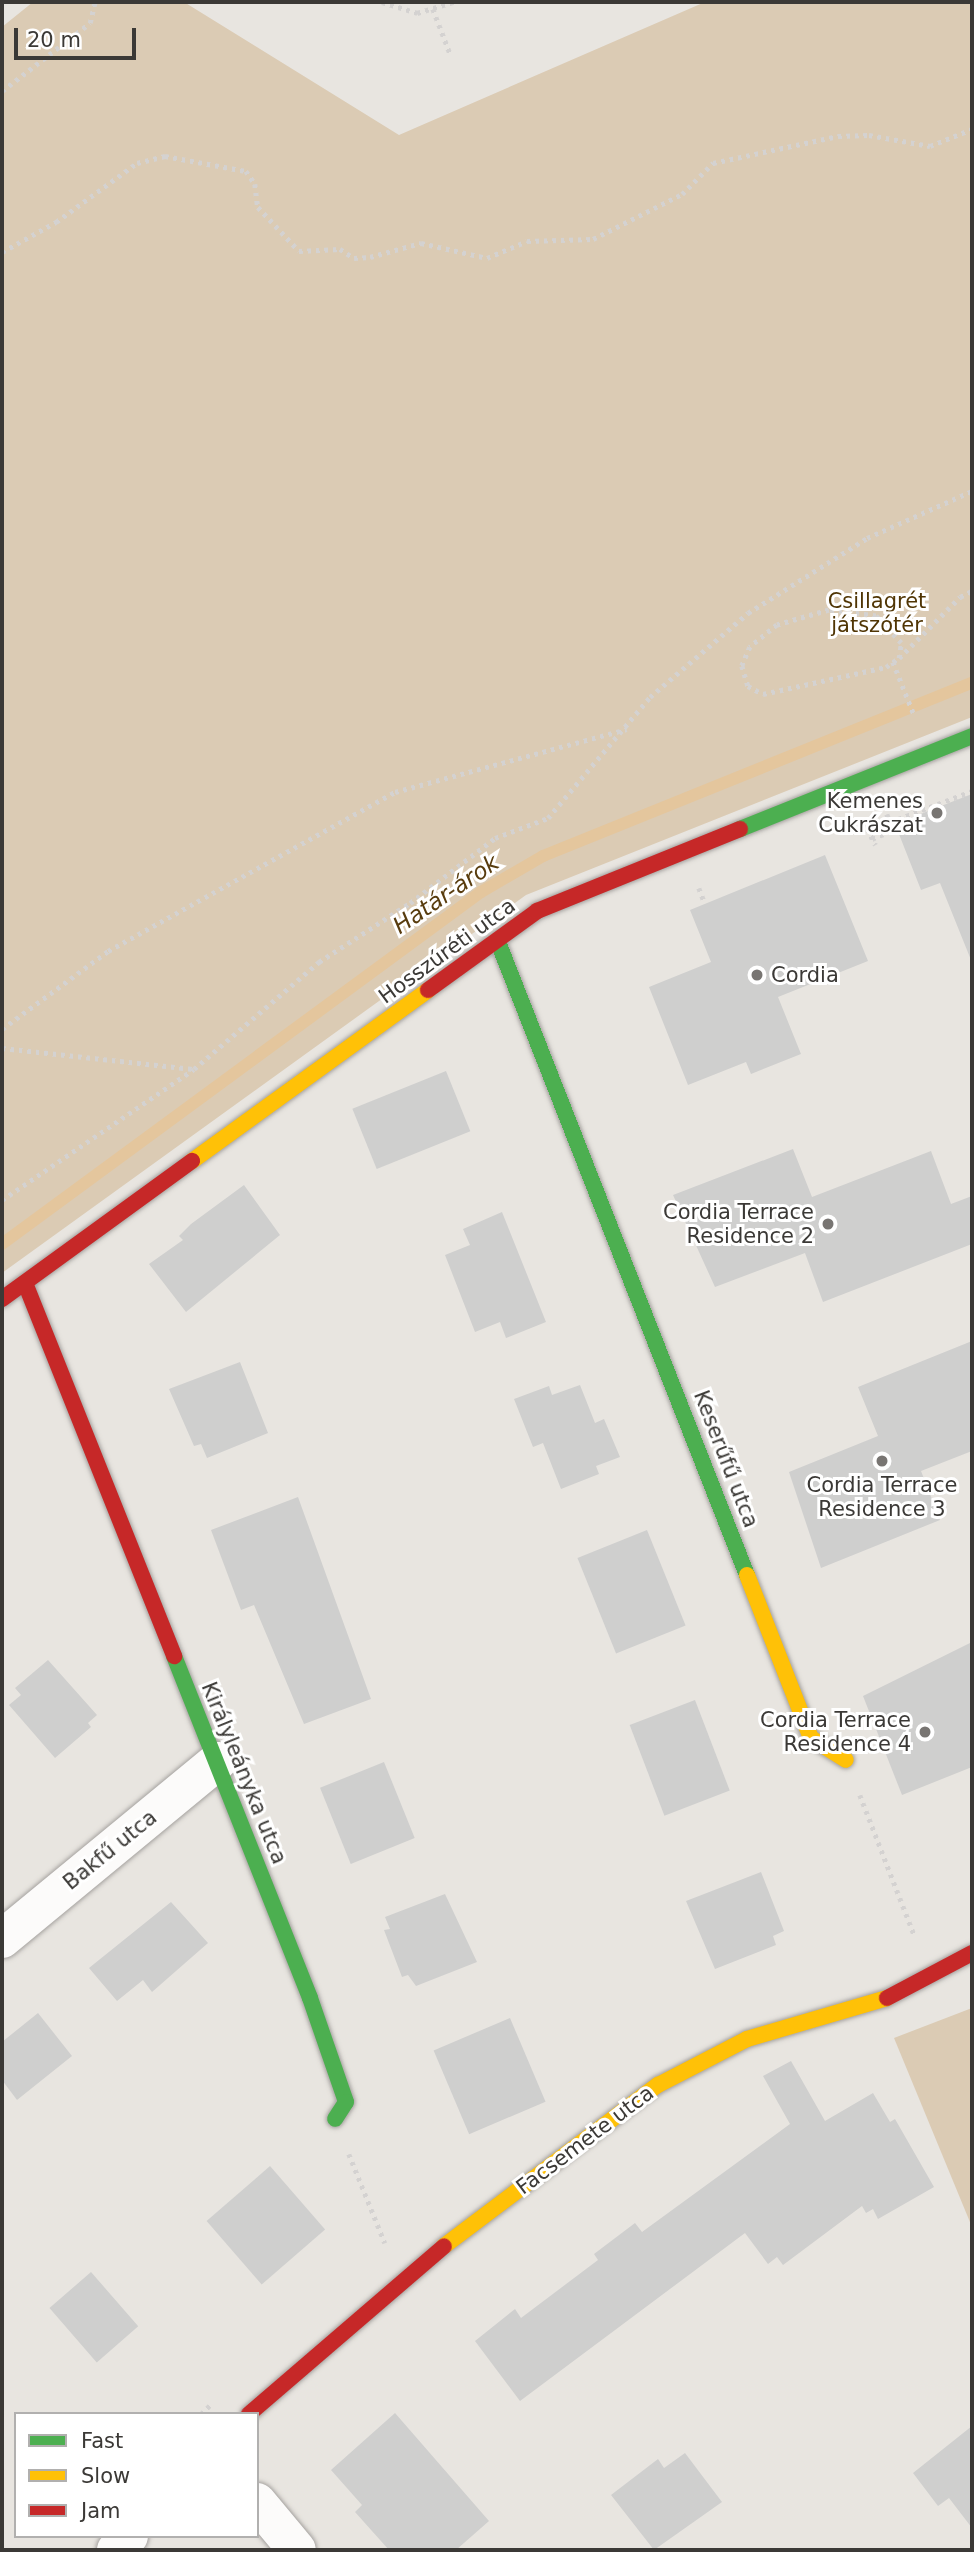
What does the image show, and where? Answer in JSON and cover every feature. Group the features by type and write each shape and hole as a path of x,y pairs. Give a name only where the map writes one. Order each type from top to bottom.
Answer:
{"street":[{"name":"Hosszúréti utca","path":"2,1299 498,942 537,911 972,736"},
{"name":"Keserűfű utca","path":"498,942 811,1738 846,1760"},
{"name":"Királyleányka utca","path":"25,1283 218,1761 346,2102 335,2119"},
{"name":"Bakfű utca","path":"2,1939 218,1761"},
{"name":"Facsemete utca","path":"251,2412 399,2280 686,2068 747,2039 853,2011 930,1977 972,1953"},
{"path":"259,2504 297,2550"}],"path":[{"path":"2,91 90,23 95,2"},
{"path":"382,2 405,12 433,9 454,2"},
{"path":"433,9 451,56"},
{"path":"2,252 56,222 137,163 165,156 246,171 255,184 258,207 299,251 340,249 354,258 370,257 421,243 487,258 527,241 593,239 682,194 713,163 838,136 869,135 930,146 972,129"},
{"path":"2,1200 194,1069 318,962 410,903 495,838 548,818 628,729 650,697 748,613 867,538 972,491"},
{"path":"899,658 901,643 876,616 829,610 776,625 750,647 742,666 748,686 763,694 864,674 899,658 960,597 972,592"},
{"path":"893,662 919,728"},
{"path":"2,1029 108,951 395,792 628,729"},
{"path":"872,839 893,830 890,822"},
{"path":"2,1048 194,1069"},
{"path":"846,1760 930,1977"},
{"path":"335,2119 399,2280"}],"green space":[{"name":"Csillagrét játszótér","path":"33,2 184,2 399,135 705,2 972,2 972,717 526,895 2,1273 2,27"},
{"path":"972,2008 972,2227 894,2038"}],"building":[{"path":"972,794 971,960 940,883 921,890 895,824"},
{"name":"Cordia","path":"825,855 868,961 778,997 801,1054 751,1074 746,1062 688,1085 649,987 711,962 690,910"},
{"path":"446,1071 470,1131 377,1169 352,1109"},
{"name":"Cordia Terrace Residence 2","path":"793,1149 812,1197 931,1151 951,1204 972,1196 972,1244 823,1302 805,1253 715,1287 673,1195"},
{"path":"244,1185 280,1235 186,1312 149,1264 183,1240 179,1236 191,1224"},
{"path":"502,1212 546,1322 506,1338 500,1322 475,1332 445,1255 470,1245 463,1229"},
{"name":"Cordia Terrace Residence 3","path":"972,1341 972,1451 921,1471 940,1520 821,1568 789,1472 878,1436 858,1387"},
{"path":"240,1362 268,1433 207,1458 201,1444 194,1446 169,1389"},
{"path":"580,1385 595,1423 604,1419 620,1457 596,1466 599,1474 561,1489 543,1443 533,1447 514,1399 549,1386 552,1395"},
{"path":"298,1497 371,1699 304,1724 254,1605 241,1610 211,1530"},
{"path":"647,1530 686,1625 616,1654 577,1558"},
{"name":"Cordia Terrace Residence 4","path":"972,1642 972,1767 902,1795 863,1696"},
{"path":"48,1660 97,1715 88,1723 91,1727 55,1758 9,1705 21,1695 15,1688"},
{"path":"695,1700 730,1791 664,1816 630,1725"},
{"path":"384,1762 415,1838 351,1864 320,1788"},
{"path":"761,1872 784,1931 773,1936 776,1945 715,1969 686,1901"},
{"path":"445,1894 477,1962 416,1986 408,1975 402,1977 384,1930 390,1929 385,1917"},
{"path":"171,1902 208,1943 152,1992 143,1980 117,2001 89,1968"},
{"path":"38,2013 72,2056 17,2100 2,2080 2,2042"},
{"path":"510,2018 546,2102 469,2134 434,2050"},
{"path":"791,2061 825,2121 873,2093 890,2122 895,2119 934,2187 878,2219 873,2209 866,2213 862,2206 783,2265 777,2257 768,2264 745,2233 520,2401 475,2341 515,2309 521,2318 598,2260 594,2254 635,2223 642,2232 790,2124 763,2076"},
{"path":"270,2166 325,2229 262,2285 207,2221"},
{"path":"91,2272 138,2326 97,2362 49,2308"},
{"path":"395,2413 489,2521 456,2550 389,2550 355,2512 362,2505 331,2470"},
{"path":"972,2426 972,2528 949,2498 938,2506 913,2473"},
{"path":"685,2453 722,2502 654,2550 611,2495 658,2459 664,2468"}],"waterway":[{"name":"Határ-árok","path":"2,1244 481,892 543,856 972,683"}],"traffic: fast":[{"path":"740,829 972,736"},
{"path":"498,942 747,1575"},
{"path":"174,1656 310,1998 346,2102 335,2119"}],"traffic: slow":[{"path":"192,1161 428,990"},
{"path":"747,1575 811,1738 846,1760"},
{"path":"444,2246 658,2085 747,2039 887,1998"}],"traffic: jam":[{"path":"428,990 537,911 740,829"},
{"path":"2,1299 192,1161"},
{"path":"25,1283 174,1656"},
{"path":"887,1998 972,1953"},
{"path":"251,2412 444,2246"}],"place":[{"name":"Kemenes Cukrászat","path":"937,813"},
{"name":"Cordia","path":"757,975"},
{"name":"Cordia Terrace Residence 2","path":"828,1224"},
{"name":"Cordia Terrace Residence 3","path":"882,1461"},
{"name":"Cordia Terrace Residence 4","path":"925,1732"}]}
